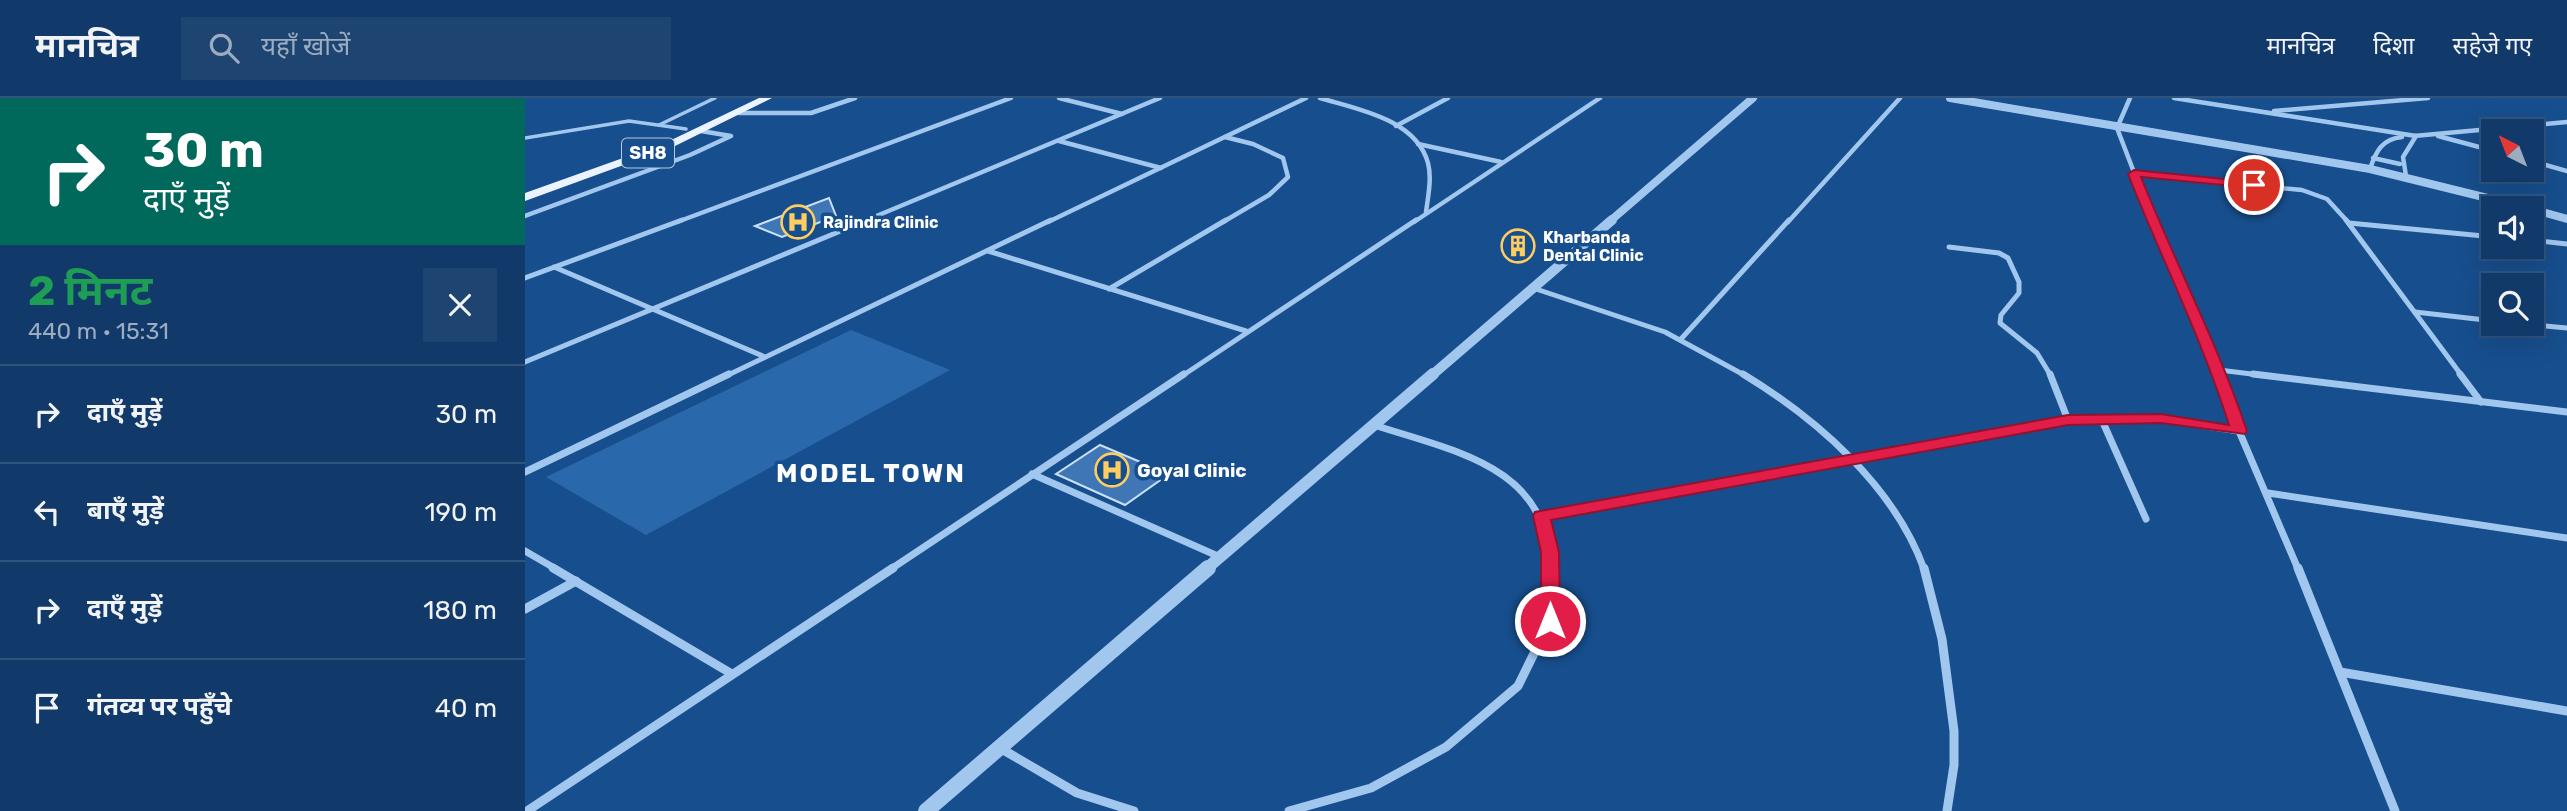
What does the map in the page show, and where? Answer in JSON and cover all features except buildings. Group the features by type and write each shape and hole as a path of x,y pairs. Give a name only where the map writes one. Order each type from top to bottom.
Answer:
{"main road":[{"name":"SH8","path":"525,188 686,129 748,98"},
{"name":"SH8","path":"525,197 701,131 767,98"}],"street":[{"path":"738,113 808,116 832,110 855,98"},
{"path":"525,278 1011,98"},
{"path":"1059,98 1122,114"},
{"path":"525,362 1160,98"},
{"path":"525,472 1306,98"},
{"path":"1320,98 1396,126 1417,145 1427,160 1430,180 1426,212"},
{"path":"1396,126 1448,98"},
{"path":"527,811 1599,98"},
{"path":"926,811 1753,98"},
{"path":"1681,339 1900,98"},
{"path":"1950,98 2370,169 2481,196"},
{"path":"2130,98 2117,128 2134,174 2166,255 2219,370 2239,431 2268,494 2395,811"},
{"path":"2174,98 2416,136"},
{"path":"2263,112 2428,98"},
{"path":"2370,169 2375,149 2382,142 2430,134 2567,122"},
{"path":"525,216 690,155 731,136 701,131"},
{"path":"2430,134 2481,148"},
{"path":"2406,176 2400,164 2402,155 2416,136"},
{"path":"1109,289 1269,195 1288,177 1283,158 1253,144 1225,137"},
{"path":"1058,141 1161,168"},
{"path":"1417,145 1501,162"},
{"path":"2373,158 2400,164"},
{"path":"2545,165 2567,171"},
{"path":"2134,174 2302,190 2327,199 2349,223 2481,402"},
{"path":"2544,213 2567,219"},
{"path":"2349,223 2481,236"},
{"path":"2544,241 2567,244"},
{"path":"1949,247 1999,253 2008,258 2019,282 2019,293 2001,315 2000,323 2037,354 2047,366 2068,420"},
{"path":"988,251 1246,331"},
{"path":"554,267 765,357"},
{"path":"1533,288 1614,313 1681,339 1769,390 1852,460 1896,515 1923,565 1944,639 1955,757 1947,811"},
{"path":"2415,312 2481,320"},
{"path":"2544,326 2567,328"},
{"path":"2219,370 2567,412"},
{"path":"2101,418 2146,519"},
{"path":"1541,516 2068,420 2161,419 2239,431"},
{"path":"1289,811 1371,788 1446,747 1518,686 1550,621 1550,552 1541,516 1504,475 1481,460 1374,425"},
{"path":"1032,474 1220,558"},
{"path":"2268,494 2567,538"},
{"path":"525,551 732,674"},
{"path":"525,609 576,581"},
{"path":"2340,672 2567,711"},
{"path":"1000,747 1077,793 1134,811"}],"lane":[{"path":"659,125 715,98"},
{"path":"525,138 629,121 686,129"}],"shaded area":[{"path":"851,330 950,370 646,535 546,477"}],"place":[{"name":"Rajindra Clinic","path":"798,222"},
{"name":"Kharbanda Dental Clinic","path":"1518,246"},
{"name":"Goyal Clinic","path":"1112,470"}],"district":[{"name":"MODEL TOWN","path":"871,473"}],"route":[{"path":"1550,621 1550,552 1541,516 2068,420 2161,419 2239,431 2219,370 2166,255 2134,174 2254,185"}]}
